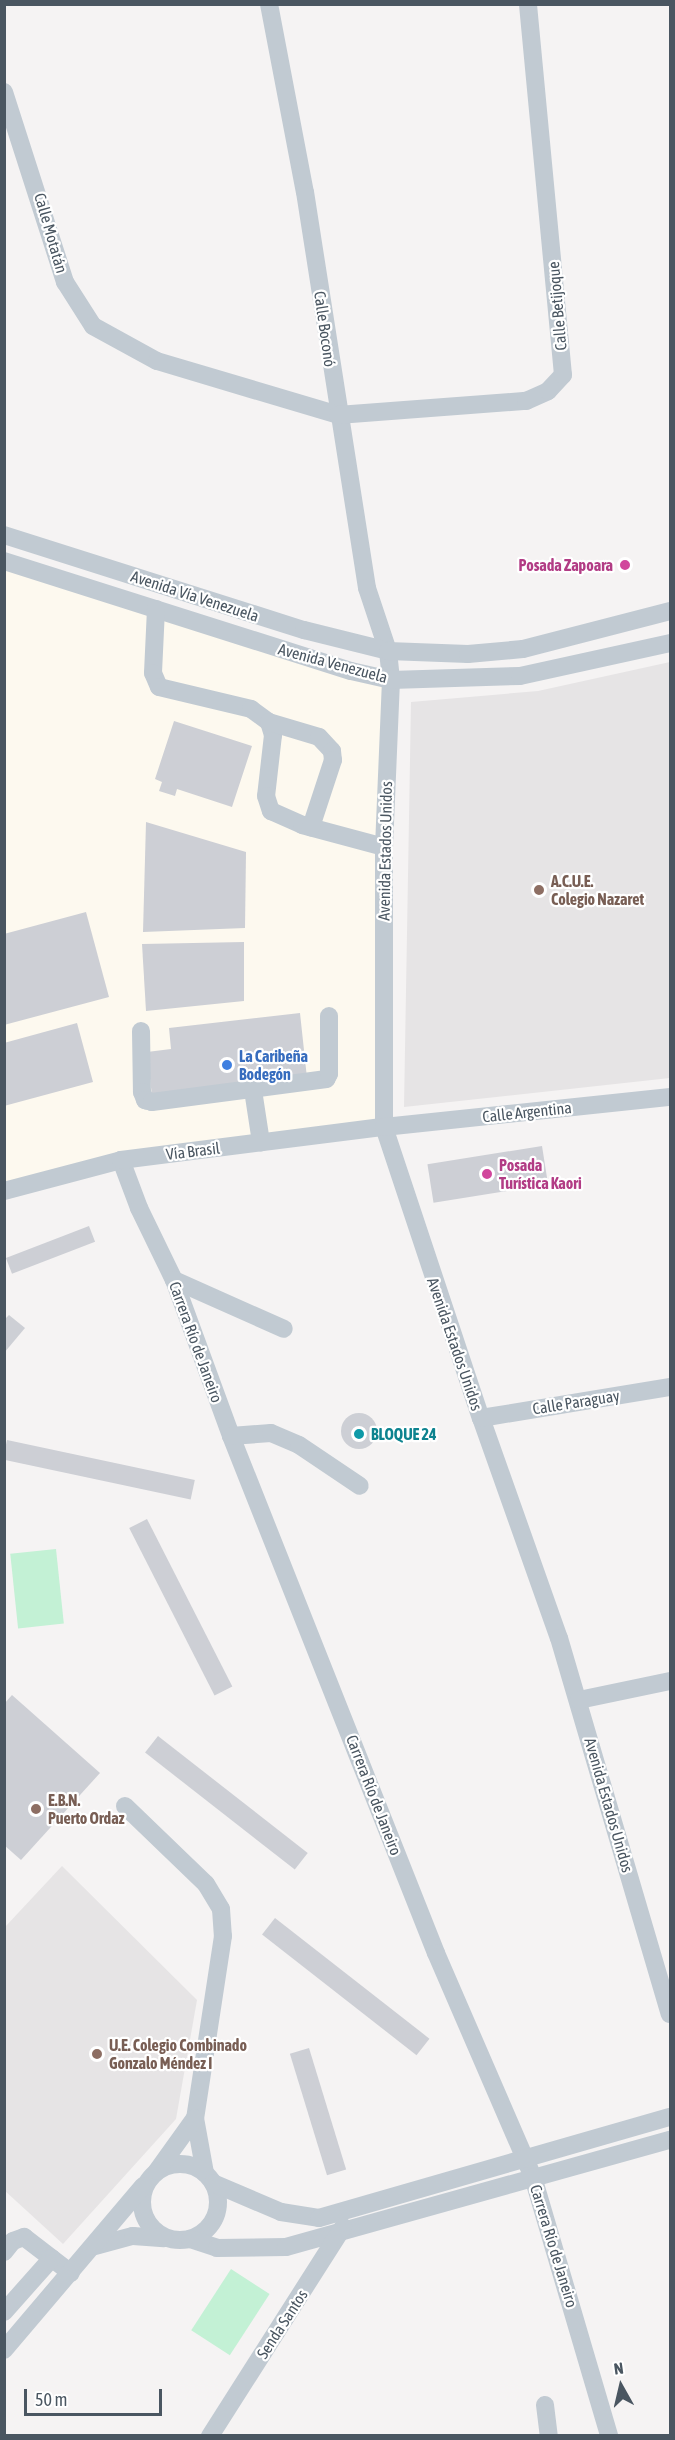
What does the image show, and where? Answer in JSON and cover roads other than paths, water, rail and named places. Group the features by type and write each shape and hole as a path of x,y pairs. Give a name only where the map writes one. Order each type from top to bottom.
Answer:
{"street":[{"name":"Calle Boconó","path":"269,4 305,192 338,415 367,588 388,651"},
{"name":"Calle Betijoque","path":"338,415 526,401 548,391 563,375 528,4"},
{"name":"Calle Motatán","path":"4,92 65,282 93,326 157,361 338,415"},
{"name":"Avenida Vía Venezuela","path":"4,535 304,630 388,651"},
{"name":"Avenida Venezuela","path":"4,561 351,672 391,680 520,676 670,643"},
{"path":"156,609 153,673 159,687 251,709 269,722 319,737 332,751 333,760 311,827"},
{"name":"Avenida Venezuela","path":"388,651 468,654 523,649 670,611"},
{"name":"Avenida Estados Unidos","path":"388,651 391,680 384,847 384,1127 481,1418 579,1700 665,1975 670,2014"},
{"path":"269,722 273,735 266,796 271,812 311,827 384,847"},
{"path":"141,1031 145,1100 152,1102 326,1079 329,1074 329,1016"},
{"path":"253,1090 261,1142"},
{"name":"Calle Argentina","path":"384,1127 670,1097"},
{"name":"Vía Brasil","path":"4,1191 121,1160 384,1127"},
{"name":"Carrera Río de Janeiro","path":"121,1160 139,1208 174,1280 231,1436 436,1953 533,2177 609,2436"},
{"path":"174,1280 284,1329"},
{"name":"Calle Paraguay","path":"481,1418 670,1387"},
{"path":"231,1436 271,1433 299,1445 360,1486"},
{"path":"579,1700 670,1681"},
{"path":"125,1806 206,1884 220,1909 223,1936 195,2118 209,2178 218,2194 215,2217 200,2235 190,2239"},
{"path":"164,2238 145,2219 142,2192 153,2175 182,2164 281,2212 319,2218 670,2117"},
{"path":"8,2337 95,2246 153,2175 195,2118"},
{"path":"95,2246 133,2236 190,2239 217,2248 286,2247 670,2140"},
{"name":"Senda Santos","path":"210,2436 342,2231 348,2210"},
{"path":"4,2252 13,2241 24,2237 71,2273"},
{"path":"4,2313 52,2258"},
{"path":"545,2405 549,2436"}],"place":[{"name":"Posada Zapoara","path":"625,565"},
{"name":"A.C.U.E. Colegio Nazaret","path":"539,890"},
{"name":"La Caribeña Bodegón","path":"227,1065"},
{"name":"Posada Turística Kaori","path":"487,1174"},
{"name":"BLOQUE 24","path":"359,1434"},
{"name":"E.B.N. Puerto Ordaz","path":"36,1809"},
{"name":"U.E. Colegio Combinado Gonzalo Méndez I","path":"97,2054"}]}
